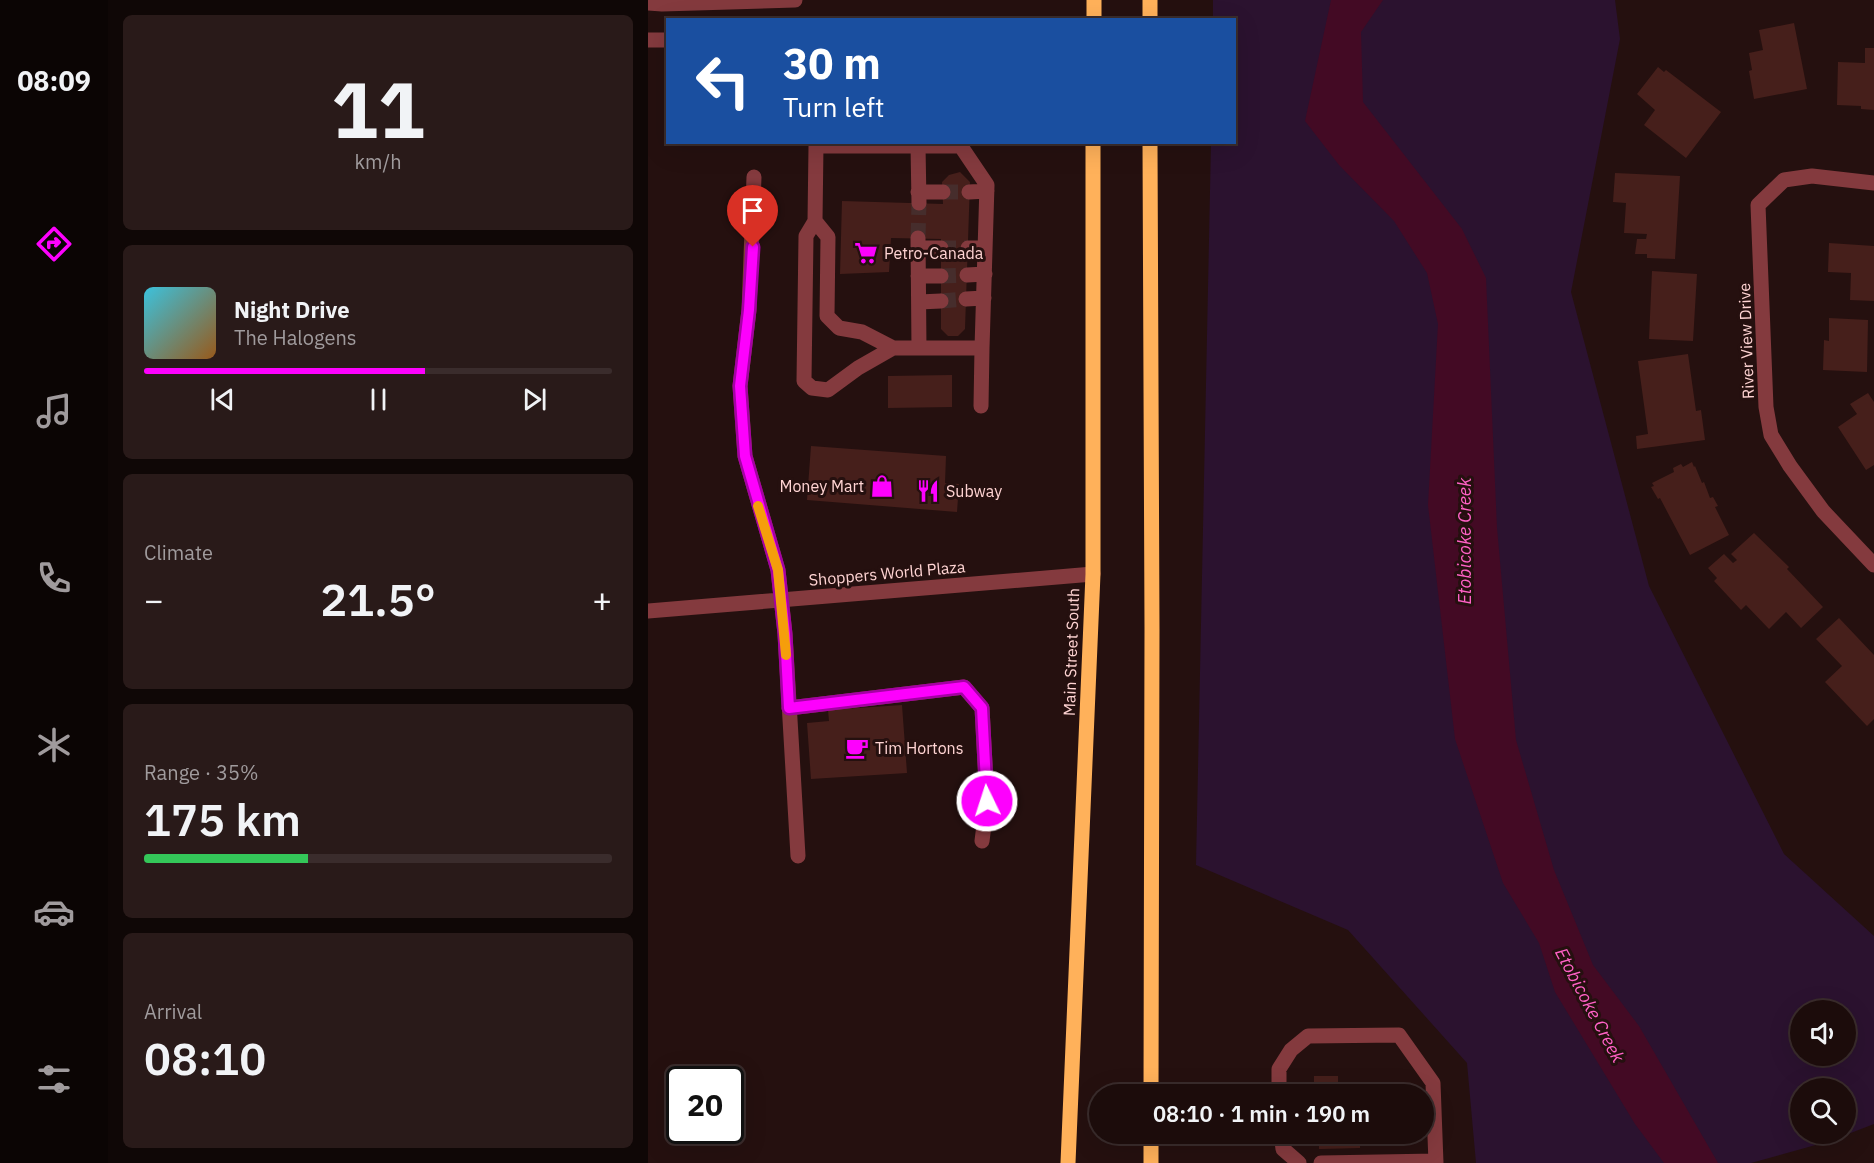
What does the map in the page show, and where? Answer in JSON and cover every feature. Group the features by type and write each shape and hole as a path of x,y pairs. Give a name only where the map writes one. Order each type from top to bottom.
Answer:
{"main road":[{"path":"1094,0 1094,18"},
{"path":"1150,0 1150,18"},
{"name":"Main Street South","path":"1068,1163 1093,574 1093,144"},
{"path":"1150,144 1151,1084"},
{"path":"1151,1144 1151,1163"}],"street":[{"path":"648,3 795,0"},
{"path":"648,40 666,40"},
{"path":"893,348 858,368 828,390 812,388 804,381 806,236 815,221 817,144 918,146 960,144 987,185 981,406"},
{"path":"918,146 918,197 943,192"},
{"name":"River View Drive","path":"1874,183 1812,176 1784,180 1758,205 1766,407 1771,435 1823,511 1874,565"},
{"path":"754,177 749,310 740,386 745,456 778,570 798,856"},
{"path":"969,192 987,191"},
{"path":"815,221 828,237 827,316 839,328 862,332 893,348 982,348"},
{"path":"919,348 918,243 941,248"},
{"path":"968,248 985,248"},
{"path":"967,275 985,274"},
{"path":"918,276 941,276"},
{"path":"966,299 984,298"},
{"path":"919,302 941,301"},
{"name":"Shoppers World Plaza","path":"648,611 1093,574"},
{"path":"789,708 964,687 982,708 987,801 982,841"},
{"path":"1279,1084 1278,1069 1290,1050 1308,1036 1399,1035 1433,1084"},
{"path":"1321,1163 1436,1162 1434,1109"},
{"path":"1282,1144 1283,1149 1299,1163"}],"shaded area":[{"path":"1213,0 1615,0 1620,39 1571,292 1649,586 1784,854 1874,936 1874,1124 1856,1131 1856,1078 1790,1078 1790,1144 1819,1144 1751,1163 1476,1163 1467,1063 1348,930 1196,865 1211,144 1236,144 1236,18 1213,18"}],"water":[{"name":"Etobicoke Creek","path":"1331,0 1383,0 1361,32 1363,102 1462,229 1486,278 1497,528 1516,740 1554,870 1593,965 1639,1026 1718,1163 1664,1163 1635,1124 1555,992 1539,943 1503,883 1455,739 1428,505 1438,324 1427,273 1394,221 1339,165 1305,121"}],"building":[{"path":"1794,23 1807,89 1754,99 1749,71 1752,70 1749,53 1763,50 1759,30"},
{"path":"1865,48 1874,48 1874,110 1861,109 1861,106 1837,105 1838,62 1865,63"},
{"path":"1658,67 1664,72 1666,70 1721,112 1686,158 1644,125 1655,110 1637,94"},
{"path":"960,172 970,182 965,329 958,336 948,336 941,329 941,239 891,238 889,272 840,274 842,201 943,204 942,182 949,175"},
{"path":"1615,173 1680,176 1675,259 1647,258 1647,254 1635,254 1637,239 1646,239 1647,234 1624,233 1626,203 1613,202"},
{"path":"1829,243 1874,246 1874,301 1850,300 1851,273 1828,272"},
{"path":"1652,271 1697,274 1693,341 1649,339"},
{"path":"1829,318 1868,320 1867,372 1823,370 1824,340 1829,341"},
{"path":"1688,354 1696,411 1701,410 1705,440 1637,449 1636,436 1648,434 1638,361"},
{"path":"952,375 952,407 888,408 888,376"},
{"path":"1868,393 1874,402 1874,465 1866,470 1838,427 1857,414 1850,404"},
{"path":"811,446 946,456 945,483 959,484 957,512 807,500"},
{"path":"1692,462 1710,498 1713,497 1718,506 1715,507 1729,535 1690,555 1660,498 1658,499 1651,487 1654,486 1652,483 1674,472 1673,468 1681,464 1683,467"},
{"path":"1754,533 1789,567 1787,569 1823,607 1801,628 1786,612 1769,629 1746,605 1741,610 1714,581 1717,578 1708,568 1724,554 1733,563 1737,560 1731,554"},
{"path":"1839,618 1874,655 1874,719 1867,726 1825,682 1842,666 1816,639"},
{"name":"Tim Hortons","path":"902,705 907,773 811,779 807,723 829,721 828,710"},
{"path":"1314,1076 1338,1076 1338,1084 1314,1084"},
{"path":"1319,1144 1360,1144 1360,1148 1319,1149"}],"tunnel":[{"path":"943,192 969,192"},
{"path":"918,238 919,203"},
{"path":"941,248 968,248"},
{"path":"941,276 967,275"},
{"path":"941,301 966,299"}],"slow traffic":[{"path":"758,506 778,570 786,655"}],"place":[{"name":"Petro-Canada","path":"866,253"},
{"name":"Money Mart","path":"882,486"},
{"name":"Subway","path":"928,491"},
{"name":"Tim Hortons","path":"857,748"}],"route":[{"path":"753,247 749,310 740,386 745,456 778,570 785,634 789,708 964,687 982,708 987,801"}]}
